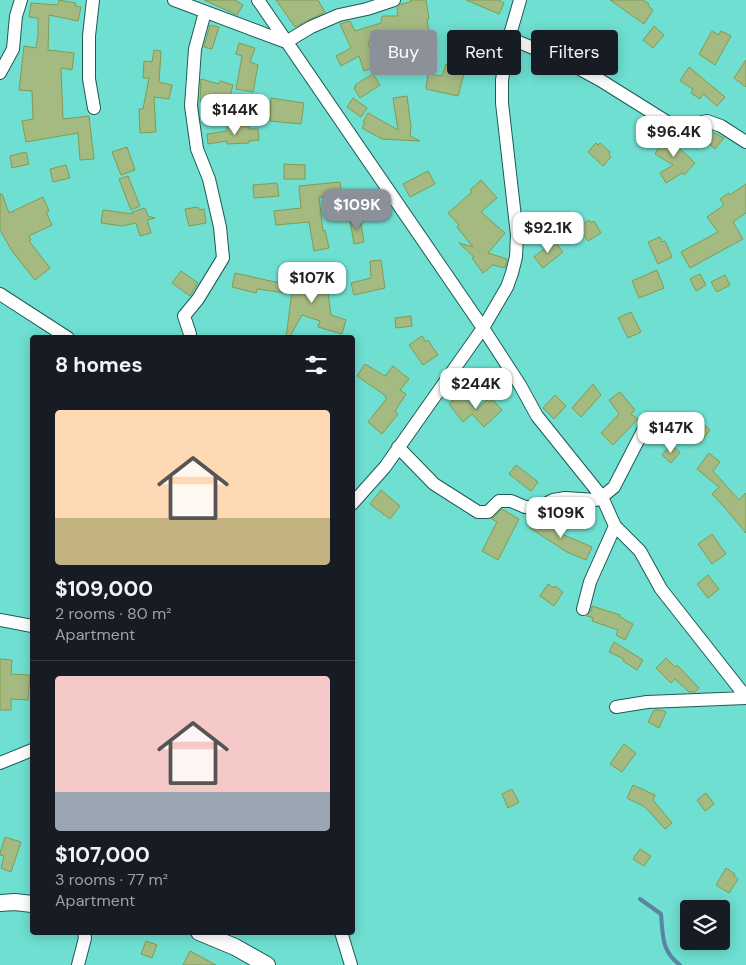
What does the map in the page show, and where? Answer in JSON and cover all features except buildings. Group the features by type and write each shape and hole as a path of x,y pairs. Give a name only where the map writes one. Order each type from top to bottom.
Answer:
{"street":[{"path":"0,73 13,50 16,16 21,0"},
{"path":"94,0 89,36 89,79 94,108"},
{"path":"174,0 286,42"},
{"path":"258,0 483,328 520,385 537,416 602,496 615,526 640,551 660,589 746,698"},
{"path":"286,42 311,27 339,15 367,10 394,0"},
{"path":"511,30 517,1"},
{"path":"190,335 184,316 198,299 223,258 220,227 209,179 196,149 191,106 195,49 205,12"},
{"path":"521,43 569,63 680,130 694,128 707,121 721,126 746,142"},
{"path":"355,501 385,467 483,328 507,287 516,257 517,235 502,103 503,75"},
{"path":"0,294 63,335"},
{"path":"398,447 434,484 478,512 488,512 499,501 511,501 525,507 539,507 553,500 565,498 596,500 614,487 648,421"},
{"path":"584,610 590,582 615,526"},
{"path":"0,620 30,626"},
{"path":"616,707 648,702 746,698"},
{"path":"0,763 30,751"},
{"path":"0,903 30,904"},
{"path":"78,965 84,935"},
{"path":"206,935 267,965"},
{"path":"342,935 351,965"}],"waterway":[{"path":"640,899 661,914 666,948 680,965"}]}
